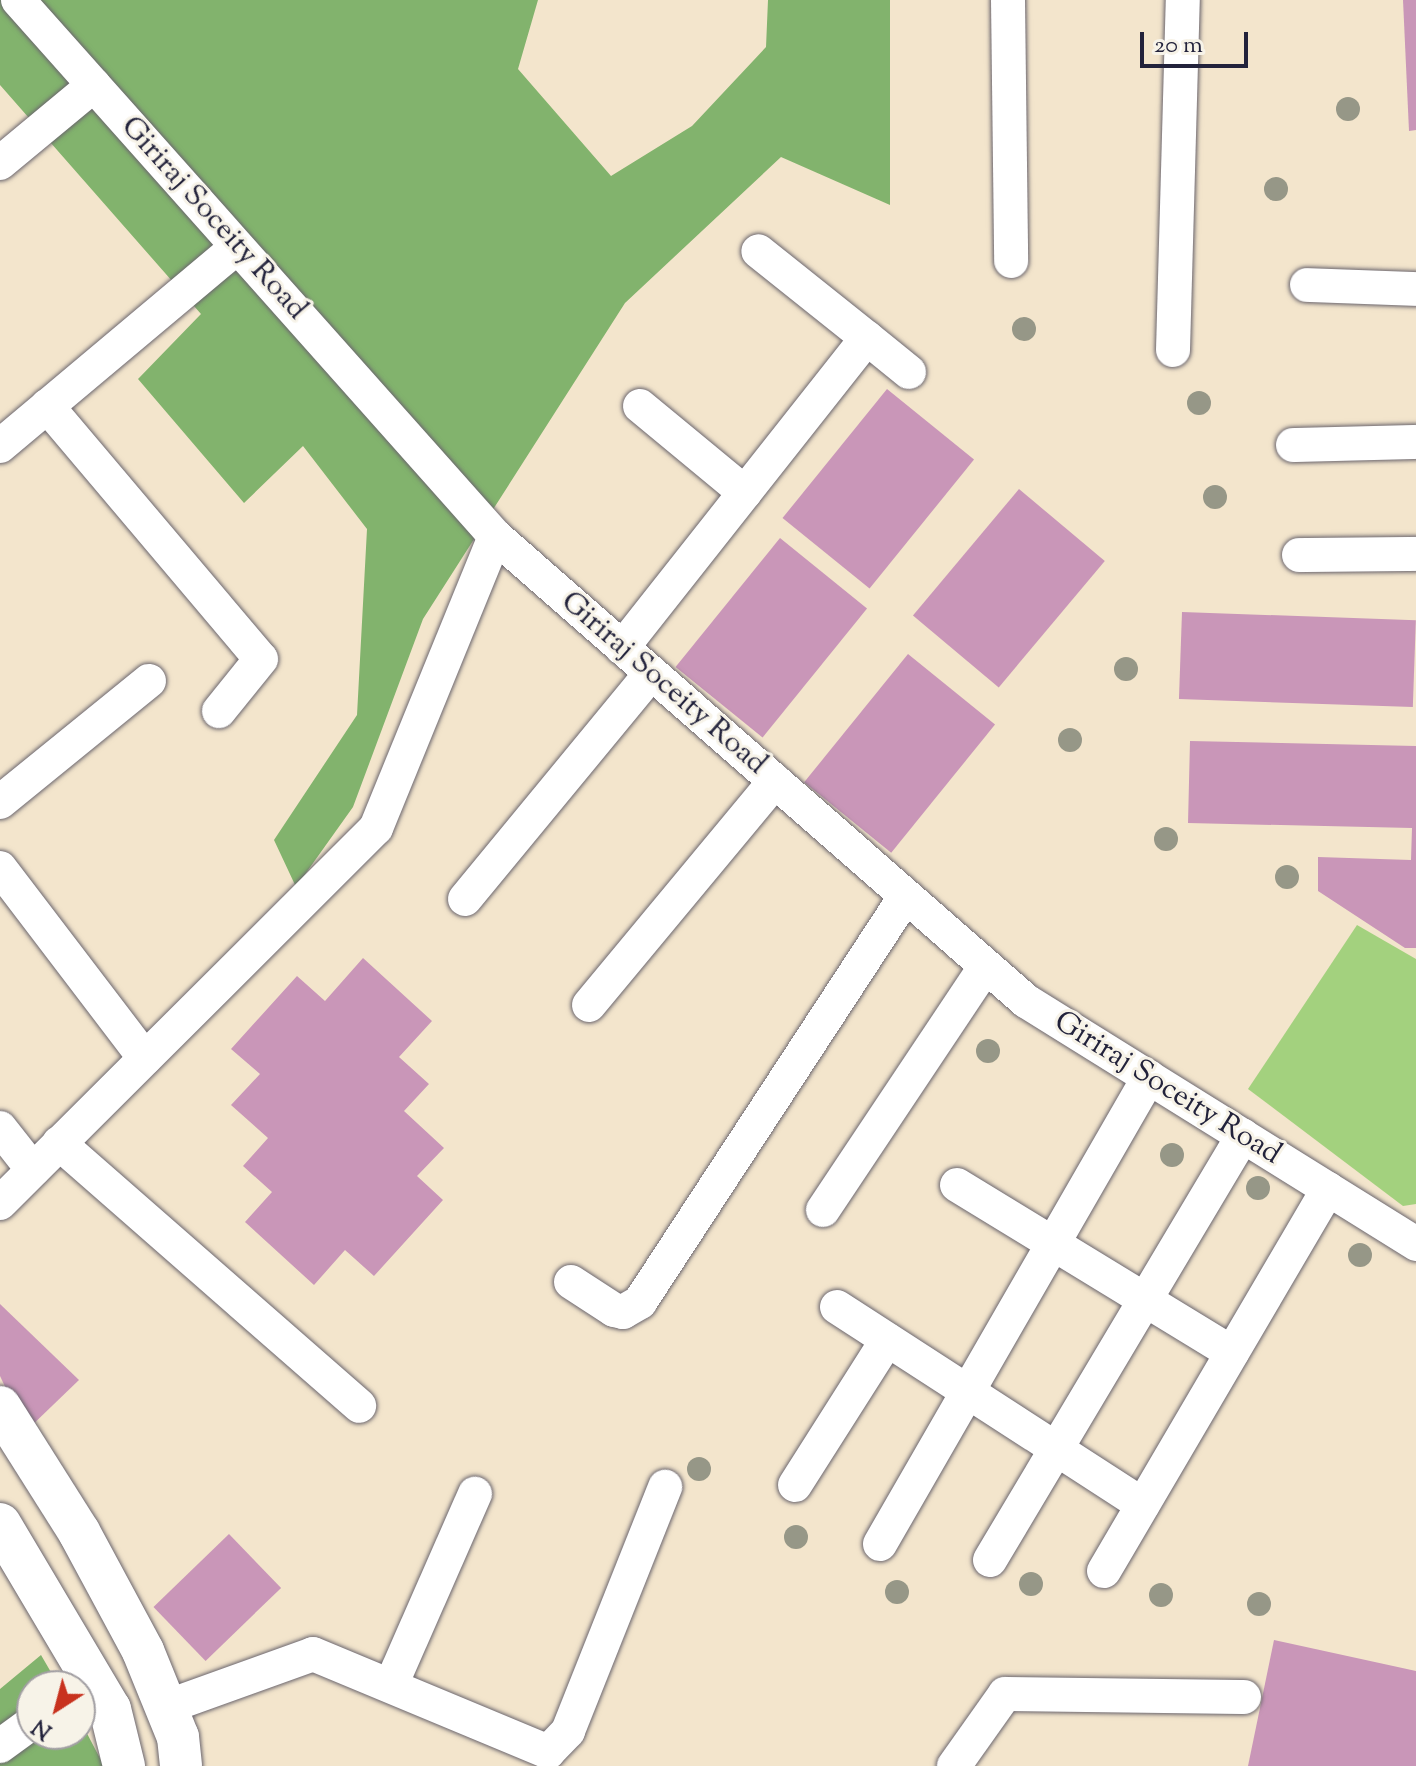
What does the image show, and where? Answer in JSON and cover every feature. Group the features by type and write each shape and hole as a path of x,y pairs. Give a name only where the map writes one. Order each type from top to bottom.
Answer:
{"street":[{"name":"Giriraj Soceity Road","path":"18,0 495,536 1026,1001 1416,1244"},
{"path":"1008,0 1011,261"},
{"path":"1173,350 1183,0"},
{"path":"0,163 94,85"},
{"path":"0,446 237,247"},
{"path":"758,251 909,372"},
{"path":"1307,285 1416,289"},
{"path":"622,648 867,338"},
{"path":"47,406 261,659 219,711"},
{"path":"640,406 745,493"},
{"path":"1293,445 1416,442"},
{"path":"0,1203 376,828 495,536"},
{"path":"1299,555 1416,554"},
{"path":"465,899 651,673"},
{"path":"0,802 149,681"},
{"path":"589,1005 775,781"},
{"path":"0,868 145,1058"},
{"path":"571,1282 614,1310 623,1312 640,1302 906,896"},
{"path":"823,1210 986,966"},
{"path":"880,1544 1149,1077"},
{"path":"0,1128 33,1170"},
{"path":"990,1560 1148,1302 1243,1136"},
{"path":"59,1143 359,1406"},
{"path":"957,1185 1232,1353"},
{"path":"1104,1571 1328,1189"},
{"path":"837,1307 1143,1505"},
{"path":"795,1485 887,1340"},
{"path":"0,1407 79,1532 143,1651 178,1737 181,1766"},
{"path":"166,1707 313,1654 548,1752 560,1744 665,1487"},
{"path":"391,1685 475,1494"},
{"path":"0,1524 79,1670"},
{"path":"96,1693 110,1709 124,1766"},
{"path":"954,1766 1005,1694 1244,1697"}],"green space":[{"path":"0,0 538,0 518,69 611,176 692,126 766,47 768,0 890,0 890,205 781,157 625,303 423,619 353,807 296,887 274,840 357,715 367,529 303,446 244,503 138,379 201,314 0,85"},
{"path":"1357,925 1416,959 1416,1204 1403,1206 1248,1089"},
{"path":"41,1655 50,1670 23,1670"},
{"path":"16,1676 16,1750 96,1750 104,1766 0,1766 0,1689"}],"building":[{"path":"1403,0 1416,0 1416,130 1409,131"},
{"path":"887,389 974,459 870,588 783,518"},
{"path":"1019,489 1105,561 999,687 913,615"},
{"path":"780,538 867,608 763,737 676,667"},
{"path":"1182,612 1416,620 1413,707 1179,699"},
{"path":"908,654 995,724 891,853 804,782"},
{"path":"1190,741 1416,746 1416,948 1405,948 1318,891 1318,857 1411,860 1412,828 1188,823"},
{"path":"363,958 432,1021 399,1057 429,1084 404,1111 444,1148 417,1176 443,1200 374,1276 345,1250 314,1285 245,1222 272,1192 243,1166 268,1138 231,1105 260,1074 231,1049 297,976 325,1001"},
{"path":"0,1304 79,1380 26,1431 0,1376"},
{"path":"229,1534 281,1588 206,1661 153,1607"},
{"path":"1274,1640 1416,1671 1416,1766 1248,1766"}]}
